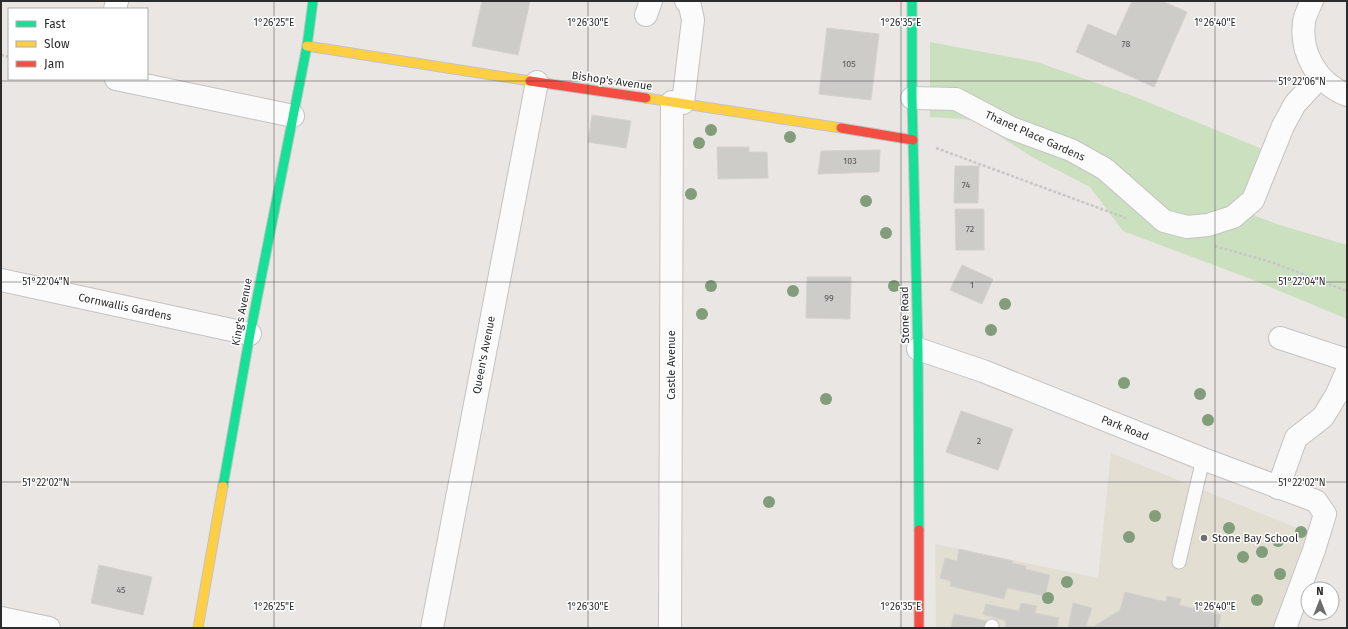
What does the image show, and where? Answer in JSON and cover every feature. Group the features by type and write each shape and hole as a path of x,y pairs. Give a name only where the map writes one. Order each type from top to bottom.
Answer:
{"street":[{"name":"King's Avenue","path":"198,628 250,334 307,46 313,1"},
{"name":"Castle Avenue","path":"670,628 677,102 693,20 690,6 686,1"},
{"name":"Stone Road","path":"912,1 912,98 918,349 919,628"},
{"path":"1312,1 1304,21 1304,40 1308,58 1320,77 1340,92 1347,95"},
{"name":"Bishop's Avenue","path":"307,46 677,102 913,140"},
{"name":"Thanet Place Gardens","path":"912,98 956,99 1010,128 1071,150 1105,169 1164,221 1187,228 1208,225 1233,217 1252,200 1283,126 1295,104 1320,77"},
{"path":"121,80 293,116"},
{"name":"Queen's Avenue","path":"432,628 537,82"},
{"name":"Cornwallis Gardens","path":"1,280 250,334"},
{"path":"1280,338 1347,360"},
{"name":"Park Road","path":"918,349 982,371 1203,459 1316,501 1326,514 1285,628"},
{"path":"1278,488 1296,438 1324,417 1338,394 1347,371"},
{"path":"1,618 49,628"}],"lane":[{"path":"1179,562 1203,459"}],"path":[{"path":"913,140 1129,219"},
{"path":"1210,244 1271,262 1347,291"}],"shaded area":[{"name":"Stone Bay School","path":"1111,453 1307,532 1272,628 936,628 935,544 1098,578"}],"green space":[{"path":"930,42 1037,62 1133,96 1272,153 1243,202 1255,216 1347,245 1347,319 1251,279 1123,231 1090,187 1032,157 975,120 930,117"}],"building":[{"path":"482,1 530,1 518,55 472,46"},
{"path":"1132,1 1162,1 1187,12 1154,87 1076,52 1088,24 1116,36"},
{"path":"827,28 879,34 871,100 819,94"},
{"path":"592,115 631,121 626,148 588,142"},
{"path":"717,147 749,147 749,152 767,152 768,178 718,179"},
{"path":"880,150 879,172 818,174 821,151"},
{"path":"955,166 979,166 978,203 954,203"},
{"path":"955,209 984,209 984,250 956,250"},
{"path":"962,265 993,279 982,304 950,290"},
{"path":"807,277 851,277 850,319 806,318"},
{"path":"961,411 1013,429 998,470 946,452"},
{"path":"959,549 1013,561 1012,563 1026,566 1025,569 1050,575 1045,596 1007,588 1004,599 950,586 951,581 940,578 945,558 957,561"},
{"path":"99,565 152,577 143,615 91,603"},
{"path":"1125,592 1166,602 1167,596 1181,599 1179,605 1221,615 1218,628 1068,628 1073,603 1092,608 1086,626 1093,627 1120,610"},
{"path":"1021,603 1037,606 1035,613 1059,618 1057,628 1005,628 1006,621 983,614 986,604 1019,611"},
{"path":"954,614 987,621 985,628 951,628"}],"traffic: fast":[{"path":"223,486 250,334 307,46 313,1"},
{"path":"912,1 912,98 918,349 919,530"}],"traffic: slow":[{"path":"307,46 530,81"},
{"path":"646,98 841,128"},
{"path":"198,628 223,486"}],"traffic: jam":[{"path":"530,81 646,98"},
{"path":"841,128 913,140"},
{"path":"919,530 919,628"}],"place":[{"name":"Stone Bay School","path":"1204,538"}]}
